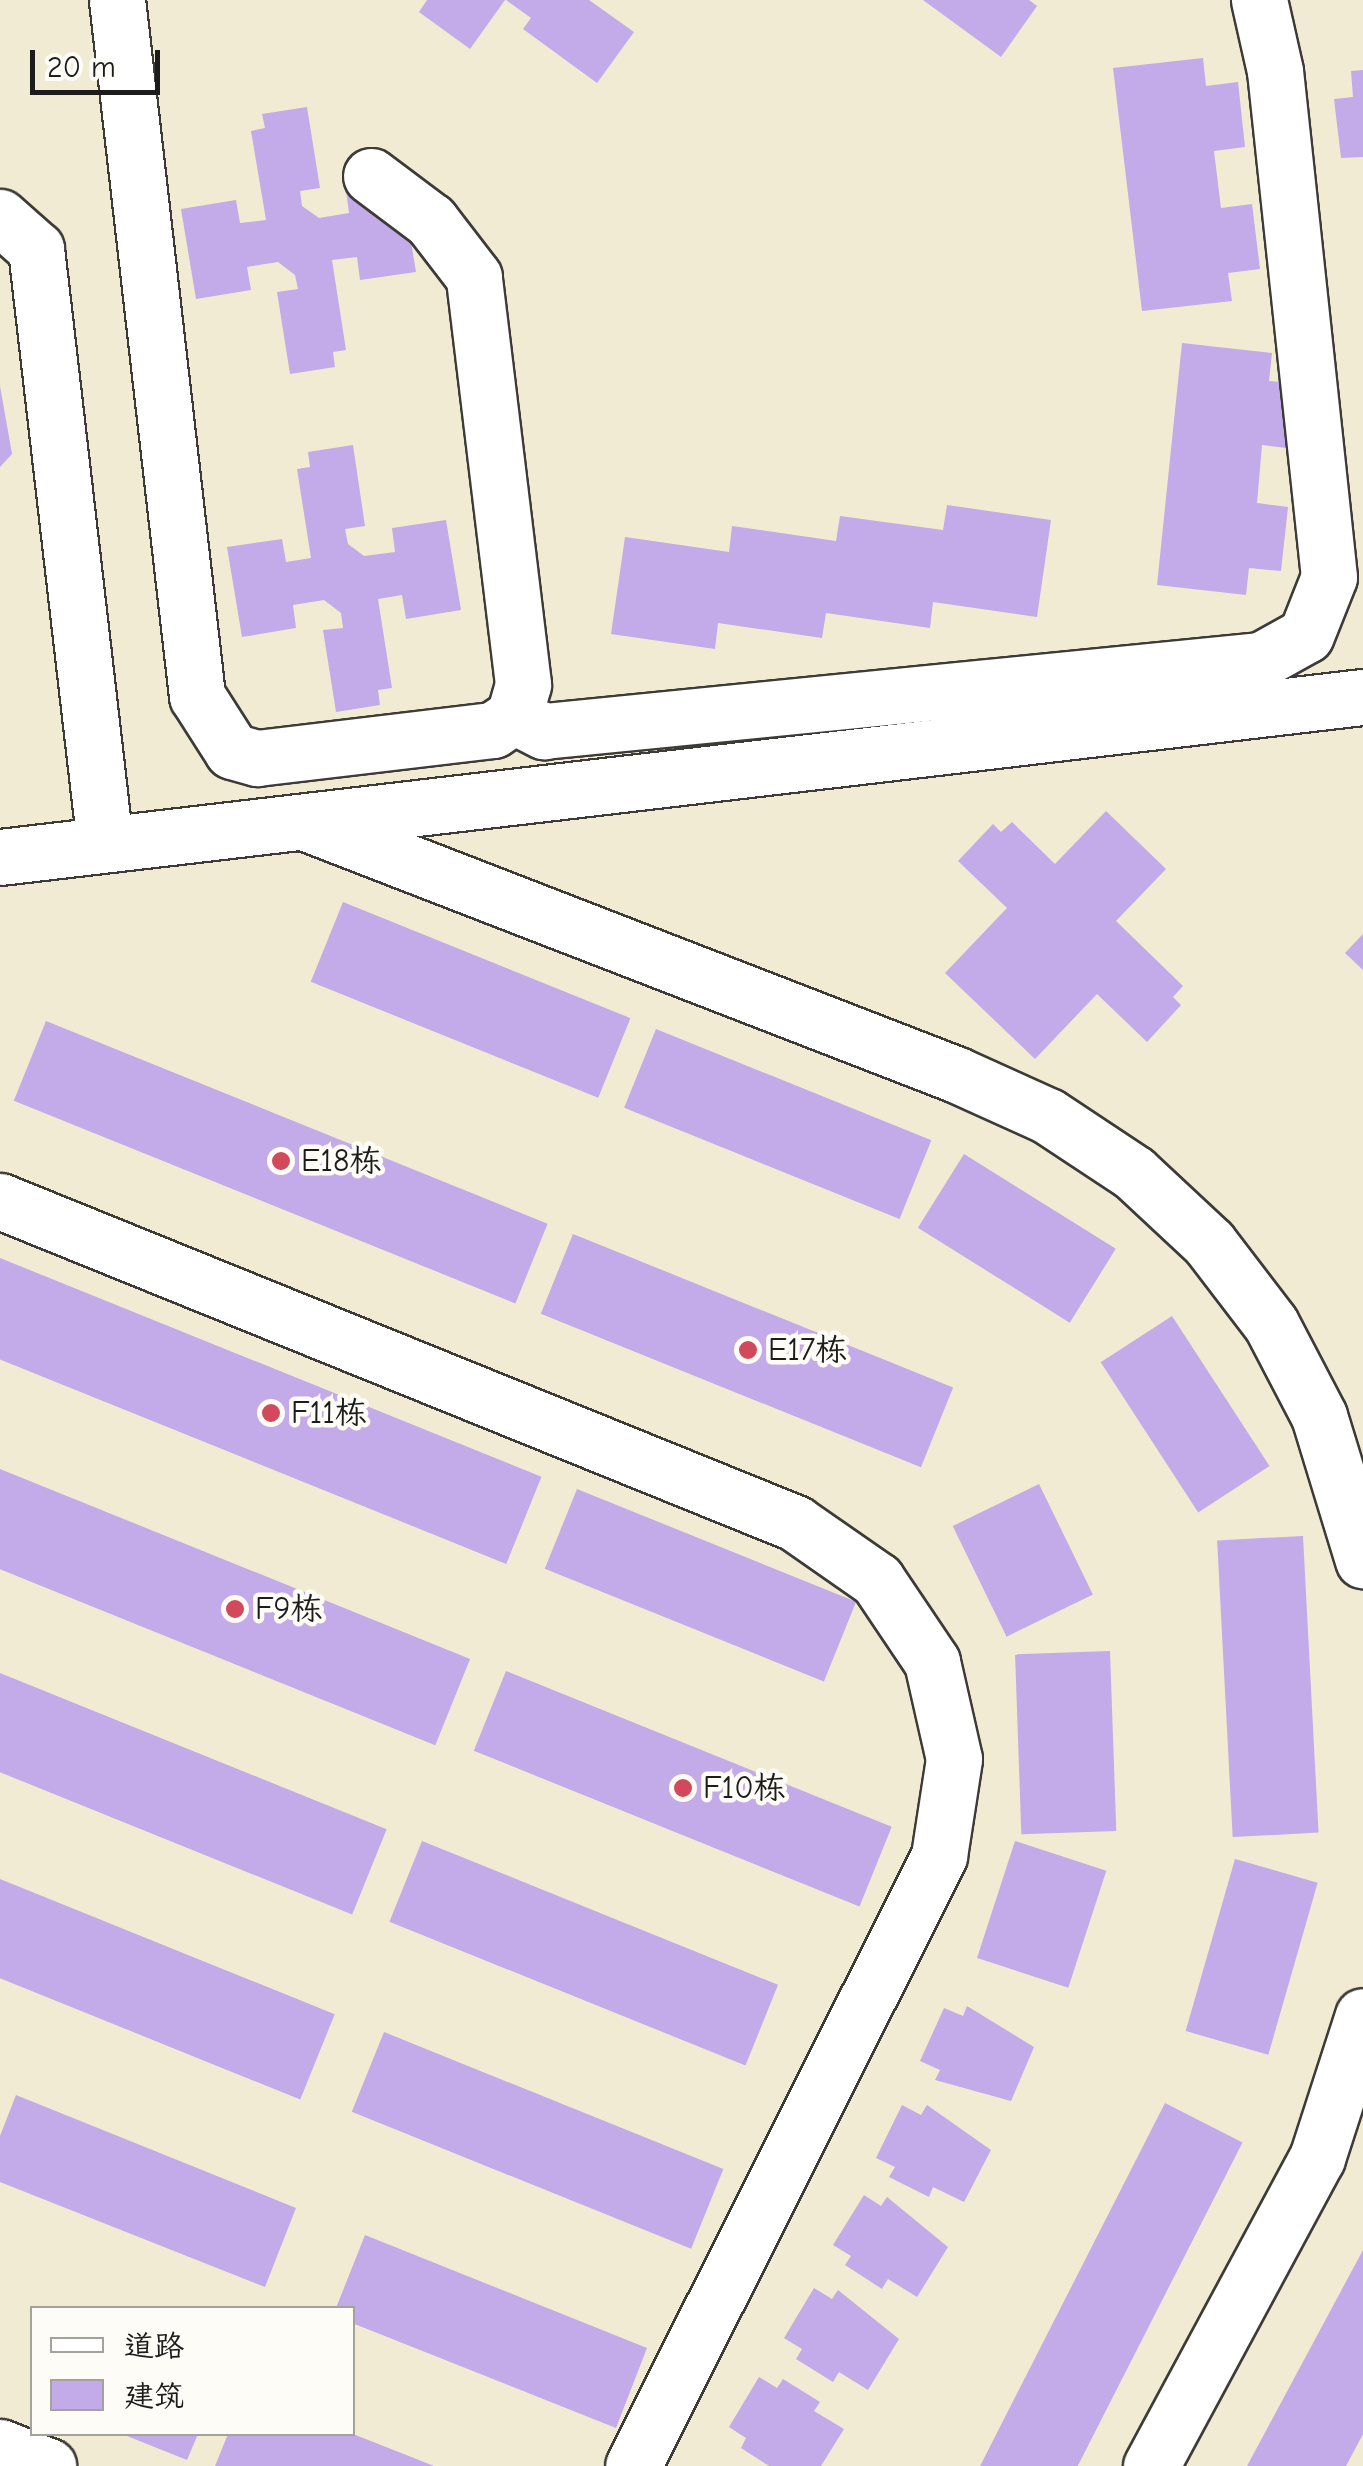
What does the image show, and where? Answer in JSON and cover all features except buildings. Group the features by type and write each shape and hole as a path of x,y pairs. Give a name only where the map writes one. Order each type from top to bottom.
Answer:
{"lane":[{"path":"117,0 197,696 212,727 232,751 288,760 493,730 514,716 524,646 474,278 430,221 371,176"},
{"path":"514,716 544,732 1260,660 1306,635 1328,576 1275,71 1259,0"},
{"path":"0,217 36,249 105,844"},
{"path":"0,857 1363,697"},
{"path":"302,821 955,1074 1048,1116 1134,1173 1209,1243 1271,1324 1319,1416 1363,1560"},
{"path":"0,1201 795,1523 877,1580 932,1662 954,1759 939,1856 633,2466"},
{"path":"1151,2466 1318,2158 1363,2016"},
{"path":"0,2447 48,2466"}],"place":[{"name":"E18栋","path":"281,1161"},
{"name":"E17栋","path":"748,1350"},
{"name":"F11栋","path":"271,1413"},
{"name":"F9栋","path":"235,1609"},
{"name":"F10栋","path":"683,1788"}]}
